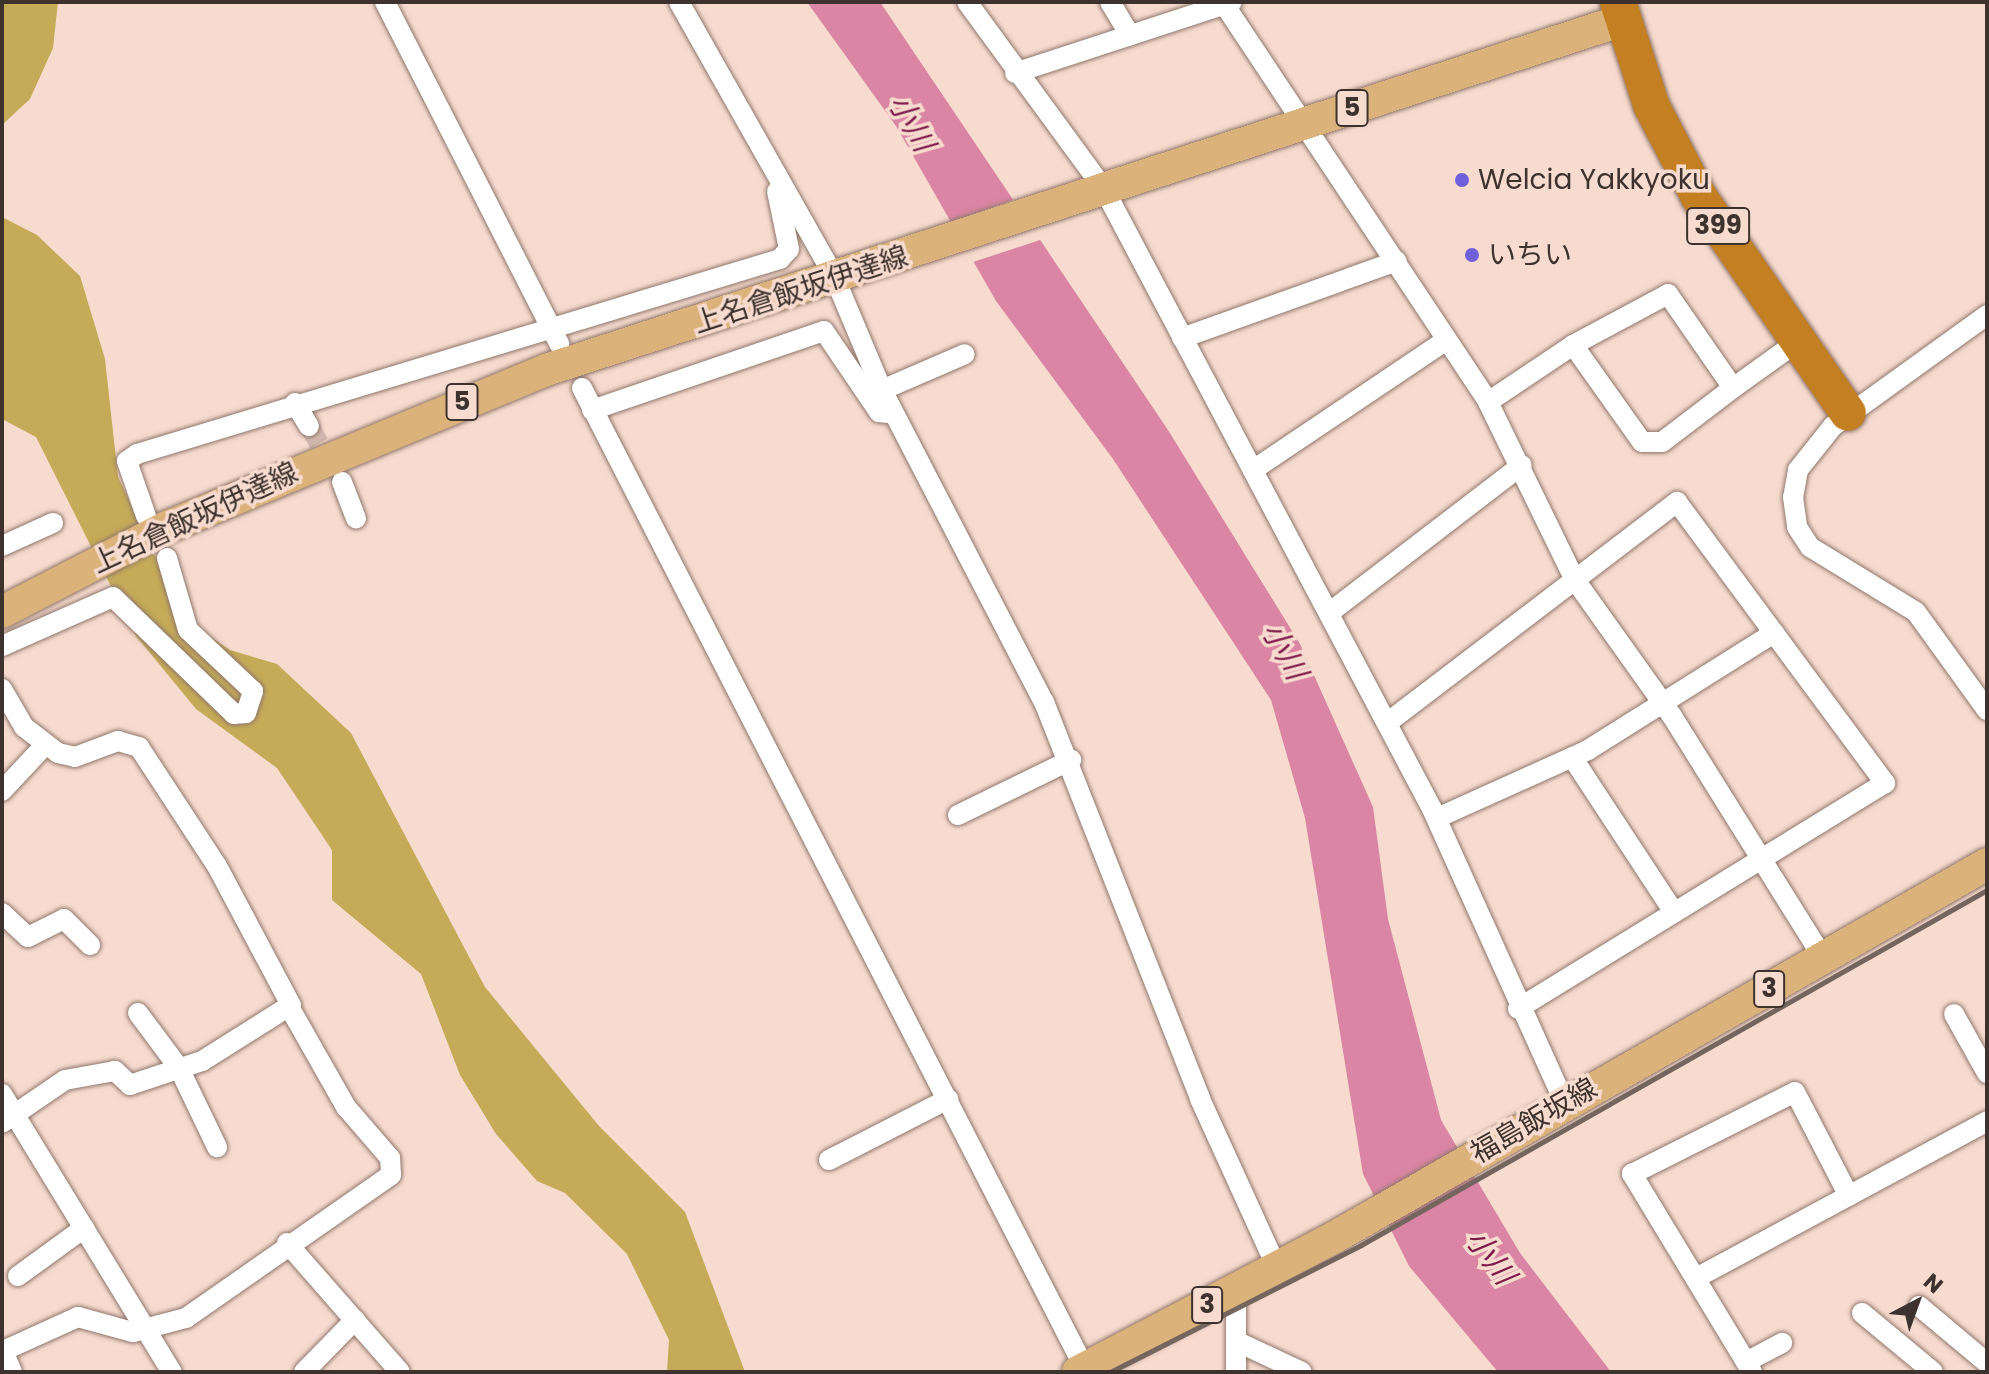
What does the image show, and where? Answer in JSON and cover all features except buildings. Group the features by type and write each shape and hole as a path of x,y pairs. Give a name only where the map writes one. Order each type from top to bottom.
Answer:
{"highway":[{"name":"399","path":"1619,11 1652,107 1699,197 1848,413"}],"main road":[{"name":"上名倉飯坂伊達線","path":"2,612 167,527 407,423 834,276 943,245 1305,124 1619,11"},
{"name":"福島飯坂線","path":"1082,1370 1335,1237 1987,864"}],"street":[{"path":"385,2 556,336"},
{"path":"679,2 778,188 834,276 882,390 1071,760 1200,1099 1277,1268"},
{"path":"967,2 1095,194 1182,338 1253,470 1437,818 1557,1108"},
{"path":"1110,2 1130,35"},
{"path":"1015,73 1228,3 1397,261 1445,341 1488,402 1522,465 1575,580 1662,703 1824,959"},
{"path":"146,516 127,461 295,403 556,336 780,259 789,249 775,199 778,188"},
{"path":"1182,338 1397,261"},
{"path":"1488,402 1573,345 1668,294 1733,388"},
{"path":"1987,315 1848,413 1798,470 1797,527 1819,555 1916,612 1987,710"},
{"path":"592,410 824,331 879,412 894,414"},
{"path":"1253,470 1445,341"},
{"path":"1573,345 1642,442 1662,442 1797,342"},
{"path":"882,390 965,354"},
{"path":"582,388 948,1099 1082,1370"},
{"path":"295,403 309,426"},
{"path":"1329,613 1522,465"},
{"path":"342,482 356,518"},
{"path":"1387,723 1677,502 1885,783 1518,1009"},
{"path":"2,546 53,523"},
{"path":"2,646 120,599 191,675 234,714 246,713 253,691 188,630 167,558"},
{"path":"1437,818 1572,757 1774,633"},
{"path":"2,689 24,727 45,745 68,757 118,741 139,747 217,866 291,1010 346,1107 393,1166 383,1182 287,1243 220,1297 148,1332 78,1317 3,1351 12,1372"},
{"path":"2,791 45,745"},
{"path":"1572,757 1674,912"},
{"path":"958,815 1071,760"},
{"path":"2,913 28,937 64,919 90,945"},
{"path":"8,1117 65,1080 115,1071 130,1085 179,1068 291,1010"},
{"path":"138,1013 179,1068 217,1147"},
{"path":"1954,1014 1987,1073"},
{"path":"1782,1343 1749,1367 1632,1174 1795,1092 1849,1196"},
{"path":"2,1094 8,1117 84,1228 172,1372"},
{"path":"829,1160 948,1099"},
{"path":"1696,1278 1987,1121"},
{"path":"18,1276 84,1228"},
{"path":"287,1243 400,1372"},
{"path":"1236,1291 1240,1343 1236,1372"},
{"path":"1919,1306 1987,1363"},
{"path":"1862,1313 1933,1372"},
{"path":"304,1372 355,1320"},
{"path":"1240,1343 1302,1372"}],"shaded area":[{"path":"2,2 58,2 53,48 30,99 2,125"},
{"path":"2,217 37,235 80,276 105,359 118,477 186,621 230,650 277,664 351,733 485,987 599,1126 685,1212 745,1372 667,1372 669,1340 627,1254 565,1193 537,1181 496,1134 460,1075 421,974 332,900 332,850 277,768 196,709 136,636 36,437 2,419"}],"water":[{"name":"小川","path":"807,2 880,2 1168,430 1300,644 1373,807 1388,919 1441,1120 1520,1253 1611,1372 1498,1372 1409,1266 1363,1174 1305,818 1271,700 1113,459 996,301 896,126"}],"pier":[{"path":"1016,199 1043,239 970,263 947,223"}],"tunnel":[{"path":"309,426 333,467"}],"railway":[{"path":"1110,1372 1361,1245 1987,890"}],"place":[{"name":"Welcia Yakkyoku","path":"1462,180"},
{"name":"いちい","path":"1472,255"}]}
